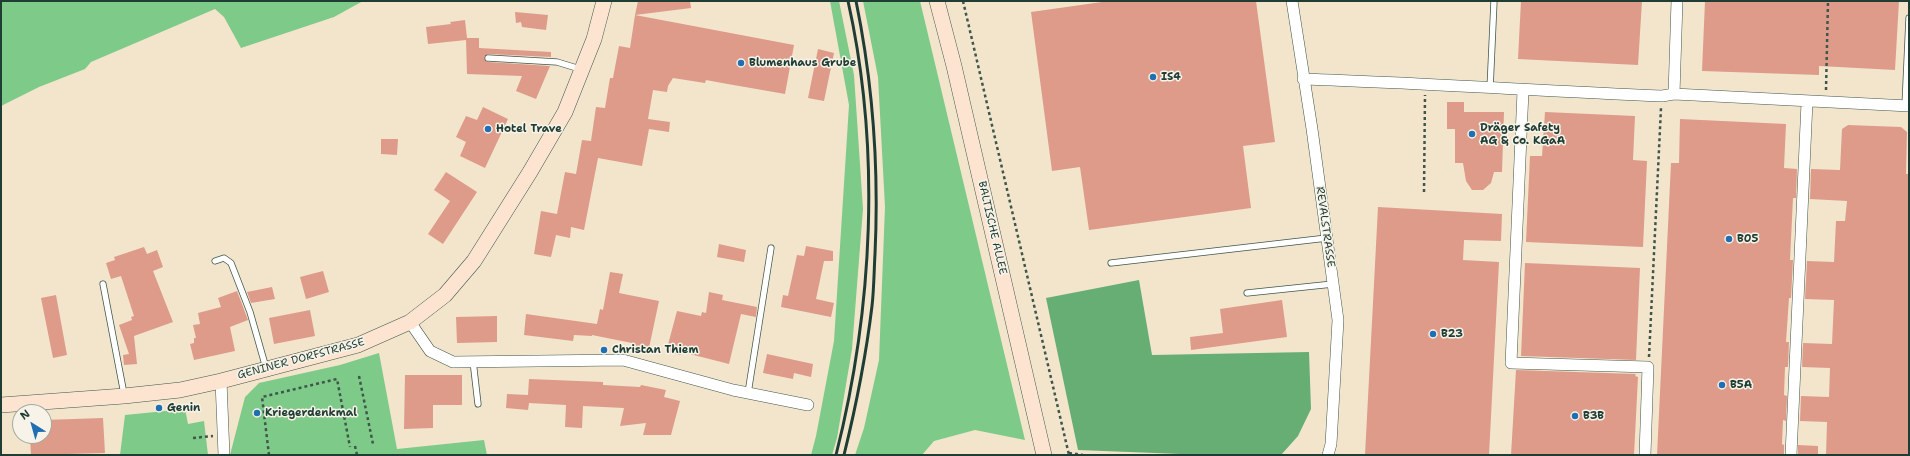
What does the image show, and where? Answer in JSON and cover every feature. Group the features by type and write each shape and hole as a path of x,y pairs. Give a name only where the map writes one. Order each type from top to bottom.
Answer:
{"main road":[{"name":"GENINER DORFSTRASSE","path":"1,405 124,396 180,390 358,345 410,322 445,295 474,261 530,172 565,112 594,39 604,1"},
{"name":"BALTISCHE ALLEE","path":"936,1 954,66 1044,455"}],"street":[{"name":"REVALSTRASSE","path":"1292,1 1338,320 1331,444 1328,455"},
{"path":"1674,94 1677,1"},
{"path":"1303,79 1425,84 1523,91 1662,96 1674,94 1907,106"},
{"path":"1523,91 1511,363 1648,367 1645,455"},
{"path":"1791,455 1807,102"},
{"path":"410,322 430,351 453,362 623,360 748,393 808,405"},
{"path":"220,381 224,455"}],"lane":[{"path":"1490,89 1494,1"},
{"path":"1907,106 1909,18"},
{"path":"488,58 557,62 582,70"},
{"path":"1111,263 1327,238"},
{"path":"748,393 771,248"},
{"path":"215,261 224,258 231,263 250,312 266,368"},
{"path":"103,284 124,396"},
{"path":"1247,293 1333,284"},
{"path":"474,361 478,404"}],"path":[{"path":"963,1 1069,454 1083,455"},
{"path":"1826,103 1828,1"},
{"path":"1424,192 1425,84"},
{"path":"1648,367 1662,96"},
{"path":"359,376 373,444"},
{"path":"269,455 262,397 337,379 350,446"},
{"path":"193,438 223,435"},
{"path":"355,446 357,455"}],"green space":[{"path":"1,1 363,1 334,17 241,48 224,17 215,9 91,62 85,69 39,87 1,106"},
{"path":"830,1 839,1 854,75 863,209 852,349 837,438 832,455 811,455 834,341 849,105"},
{"path":"863,1 920,1 1025,440 975,430 934,441 922,455 855,455 864,428 879,360 885,207 878,77"},
{"path":"1139,280 1152,355 1309,352 1311,409 1298,436 1281,455 1206,455 1078,450 1046,298"},
{"path":"379,353 397,449 484,440 487,455 230,455 245,397 259,383 340,365"},
{"path":"185,409 188,424 204,421 208,455 120,455 125,415"}],"building":[{"path":"638,1 690,1 691,8 635,15"},
{"name":"IS4","path":"1109,1 1256,1 1275,142 1243,146 1251,208 1089,230 1080,167 1052,171 1031,12"},
{"path":"1521,1 1642,1 1638,65 1518,59"},
{"path":"1705,1 1899,1 1895,70 1819,66 1819,75 1702,71"},
{"path":"515,12 548,15 546,30 522,27 521,22 516,23"},
{"path":"635,15 794,45 785,94 706,80 705,83 673,78 668,86 667,92 653,90 648,119 670,122 669,132 649,129 642,166 598,158 584,230 571,227 570,238 556,235 551,257 534,254 541,211 557,214 565,172 576,174 582,140 591,141 596,107 605,108 610,78 613,78 619,46 630,48"},
{"path":"465,20 467,38 479,38 479,48 551,52 551,57 488,54 484,57 488,62 550,66 536,99 516,91 522,76 467,74 466,40 428,44 426,27 451,24 450,22"},
{"path":"818,49 834,53 824,101 808,98"},
{"path":"1447,102 1464,102 1464,112 1504,112 1502,172 1494,172 1491,183 1483,190 1472,190 1466,181 1463,163 1455,163 1455,129 1447,129"},
{"path":"483,107 508,119 485,168 460,156 466,142 456,137 466,116 477,120"},
{"path":"1545,112 1635,116 1633,160 1647,161 1643,247 1526,242 1530,156 1542,156"},
{"path":"1680,119 1786,124 1784,168 1797,169 1796,198 1793,198 1790,260 1793,260 1791,298 1789,298 1786,342 1789,342 1788,367 1785,367 1784,395 1787,396 1786,421 1783,420 1782,444 1784,445 1784,455 1657,455 1671,163 1679,163"},
{"path":"1848,125 1901,127 1907,132 1906,174 1909,174 1909,455 1826,455 1827,422 1800,421 1801,396 1829,397 1830,368 1802,367 1803,343 1832,344 1834,300 1805,299 1807,261 1834,262 1836,221 1845,221 1847,201 1810,199 1811,169 1840,170 1842,129"},
{"path":"381,139 398,139 397,155 381,154"},
{"path":"446,172 477,192 443,244 428,234 450,201 434,190"},
{"name":"B23","path":"1378,207 1502,214 1501,241 1464,240 1463,260 1499,262 1489,455 1365,455"},
{"path":"719,244 746,250 744,262 717,257"},
{"path":"806,246 833,251 833,261 824,261 816,299 834,303 831,317 781,307 783,295 788,296 797,255 804,256"},
{"path":"144,247 147,254 157,250 163,267 153,271 173,322 134,336 137,364 124,365 123,355 129,354 119,325 132,320 131,317 134,316 121,276 111,279 106,263 115,260 114,257"},
{"path":"1525,263 1640,268 1636,360 1521,356"},
{"path":"323,271 329,292 306,299 300,277"},
{"path":"610,272 623,274 619,293 659,301 649,348 592,335 574,335 573,341 524,335 526,314 597,324 600,309 603,310"},
{"path":"272,287 275,299 251,303 247,292"},
{"path":"237,291 248,320 230,327 235,351 194,360 190,344 194,343 194,338 196,338 193,325 200,324 198,313 221,307 218,298"},
{"path":"709,292 723,295 722,300 757,307 756,317 741,314 729,364 682,352 681,355 666,352 677,311 701,316 702,312 706,313"},
{"path":"56,295 67,355 53,358 41,298"},
{"path":"1282,300 1287,337 1191,350 1190,337 1223,333 1220,309"},
{"path":"310,310 315,336 274,344 269,318"},
{"path":"497,316 497,342 457,343 456,317"},
{"path":"767,354 813,364 811,377 794,373 793,379 763,373"},
{"name":"B3B","path":"1516,370 1636,374 1635,376 1638,377 1634,455 1511,455"},
{"path":"405,375 462,375 462,405 433,405 433,428 404,429"},
{"path":"529,379 603,382 603,385 640,387 641,385 666,390 664,397 680,401 671,435 643,435 646,423 620,426 624,408 583,406 582,428 565,427 566,405 529,403 528,410 506,408 507,394 528,395"},
{"path":"103,418 105,453 31,455 30,444 52,444 52,420"},
{"path":"1798,445 1818,446 1818,455 1798,455"}],"railway":[{"path":"836,455 858,343 865,286 868,229 868,171 865,114 858,57 848,1"},
{"path":"844,455 853,418 870,325 876,222 875,158 871,95 856,1"}],"place":[{"name":"Blumenhaus Grube","path":"741,63"},
{"name":"IS4","path":"1153,77"},
{"name":"Hotel Trave","path":"488,129"},
{"name":"Dräger Safety AG & Co. KGaA","path":"1472,134"},
{"name":"B05","path":"1729,239"},
{"name":"B23","path":"1433,334"},
{"name":"Christan Thiem","path":"604,350"},
{"name":"B5A","path":"1722,385"},
{"name":"Genin","path":"159,408"},
{"name":"Kriegerdenkmal","path":"257,413"},
{"name":"B3B","path":"1575,416"}]}
